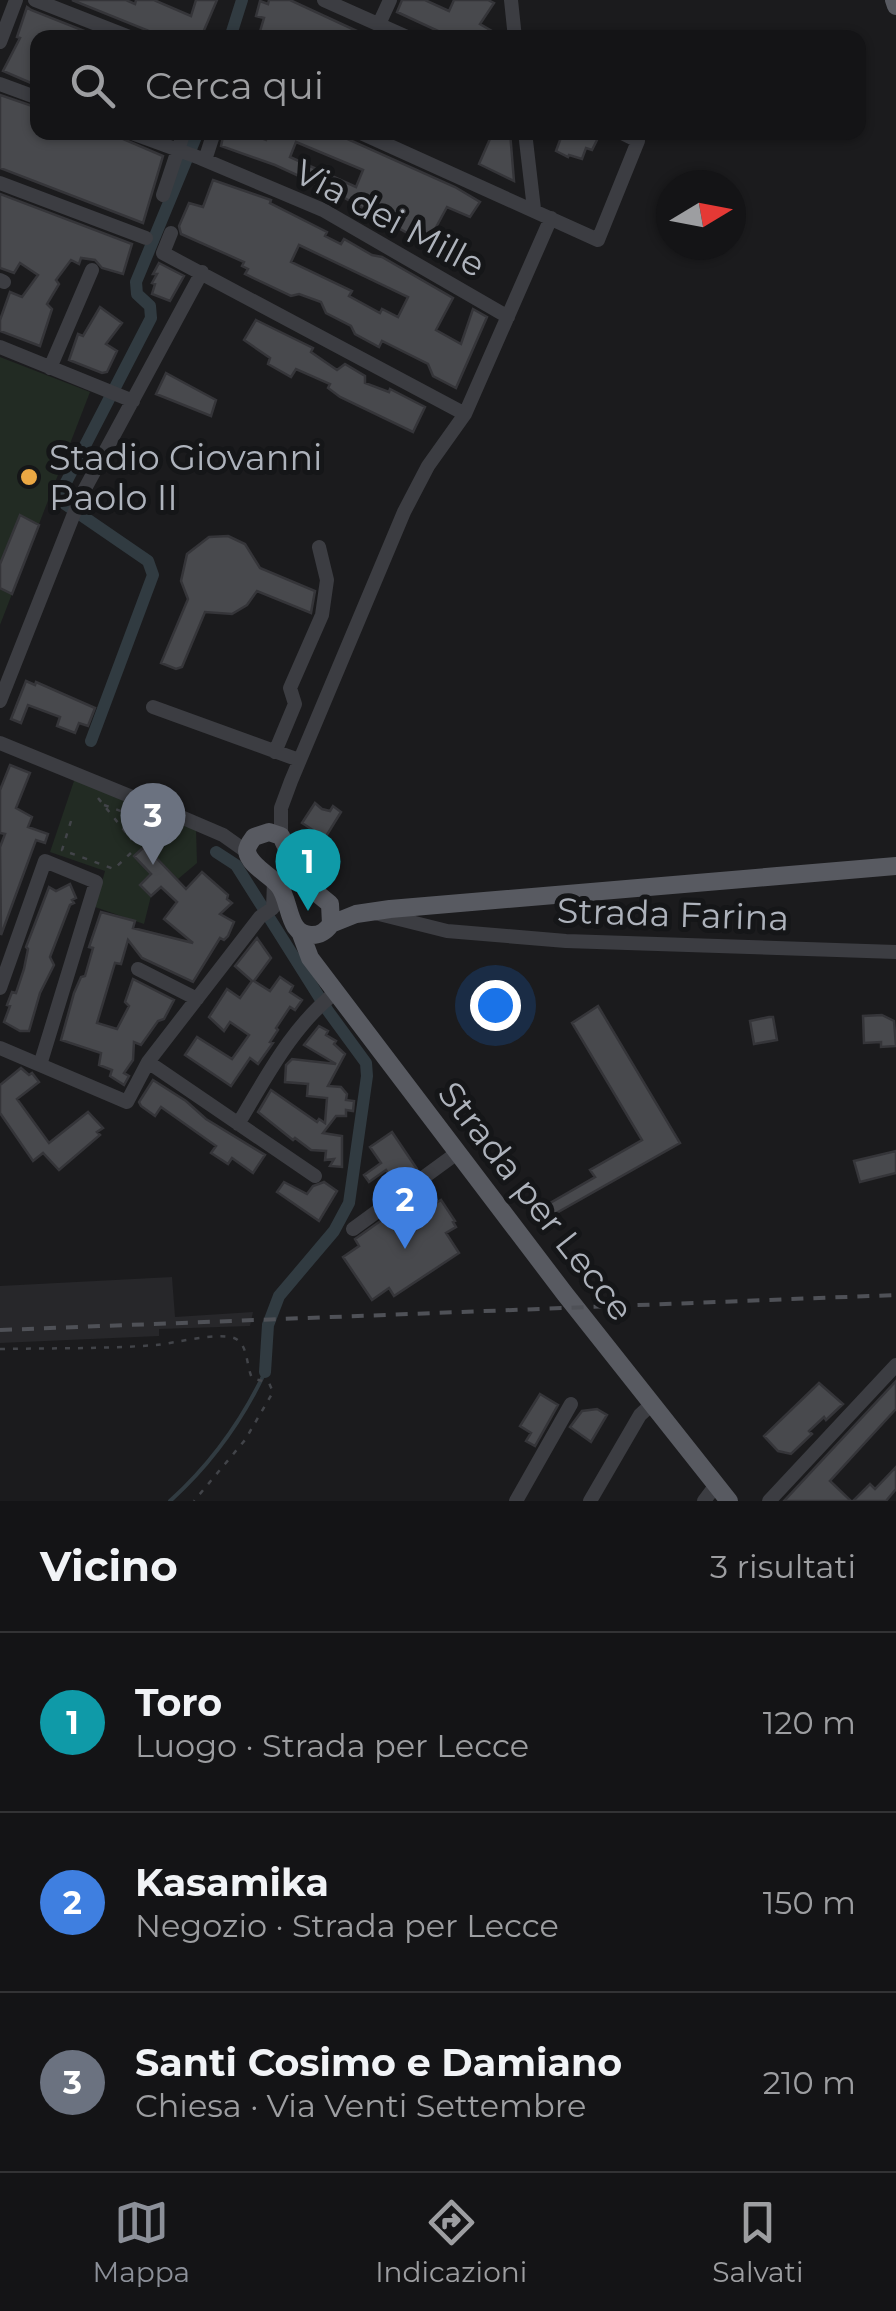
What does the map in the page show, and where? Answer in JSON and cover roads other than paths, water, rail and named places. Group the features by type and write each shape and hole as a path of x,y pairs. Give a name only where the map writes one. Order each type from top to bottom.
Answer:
{"main road":[{"path":"254,841 274,833 281,836 302,881 330,904 381,911"},
{"name":"Strada per Lecce","path":"254,841 252,863 274,880 287,900 294,927 301,934 310,958 324,974 332,995 729,1501"},
{"path":"301,934 328,928 356,914 381,911 896,866"},
{"path":"324,974 320,954 330,904"}],"street":[{"path":"0,42 16,0"},
{"path":"35,0 112,30"},
{"path":"324,0 392,30"},
{"path":"379,24 390,0"},
{"path":"511,0 514,30"},
{"path":"0,84 30,95"},
{"name":"Via dei Mille","path":"152,140 323,210 508,317"},
{"path":"164,195 182,140"},
{"path":"202,159 210,140"},
{"path":"377,140 598,240 638,140"},
{"path":"526,140 534,209"},
{"path":"0,182 146,238"},
{"path":"0,744 223,835 254,841 281,808 404,512 428,466 465,414 551,218"},
{"path":"172,233 163,253 465,414"},
{"path":"50,368 92,270"},
{"path":"0,701 81,496 129,399 202,272"},
{"path":"0,348 129,399"},
{"path":"275,752 294,704 290,688 322,614 327,580 319,547"},
{"path":"153,707 299,760"},
{"path":"281,808 281,836"},
{"path":"0,988 44,861 96,882 40,1065"},
{"path":"0,1048 127,1102 148,1062 267,913 276,895 274,880"},
{"path":"434,906 447,931"},
{"name":"Strada Farina","path":"381,911 447,931 566,941 896,952"},
{"path":"138,969 197,999"},
{"path":"238,1124 295,1034 332,995"},
{"path":"148,1062 314,1176"},
{"path":"353,1230 457,1153"},
{"path":"769,1501 896,1365"},
{"path":"516,1501 571,1404"},
{"path":"590,1501 640,1415 652,1404"},
{"path":"704,1501 716,1485"}],"waterway":[{"path":"233,30 242,0"},
{"path":"91,741 153,575 148,561 65,504 61,492 151,318 150,306 137,294 136,282 195,140"},
{"path":"216,852 236,865 328,1011 366,1063 349,1203 334,1231 279,1296 268,1325 265,1372"},
{"path":"170,1501 224,1442 265,1372"}],"railway":[{"path":"0,1330 896,1295"}],"place":[{"name":"Stadio Giovanni Paolo II","path":"29,477"},
{"name":"Santi Cosimo e Damiano","path":"153,865"},
{"name":"Toro","path":"308,911"},
{"name":"Kasamika","path":"405,1249"}]}
